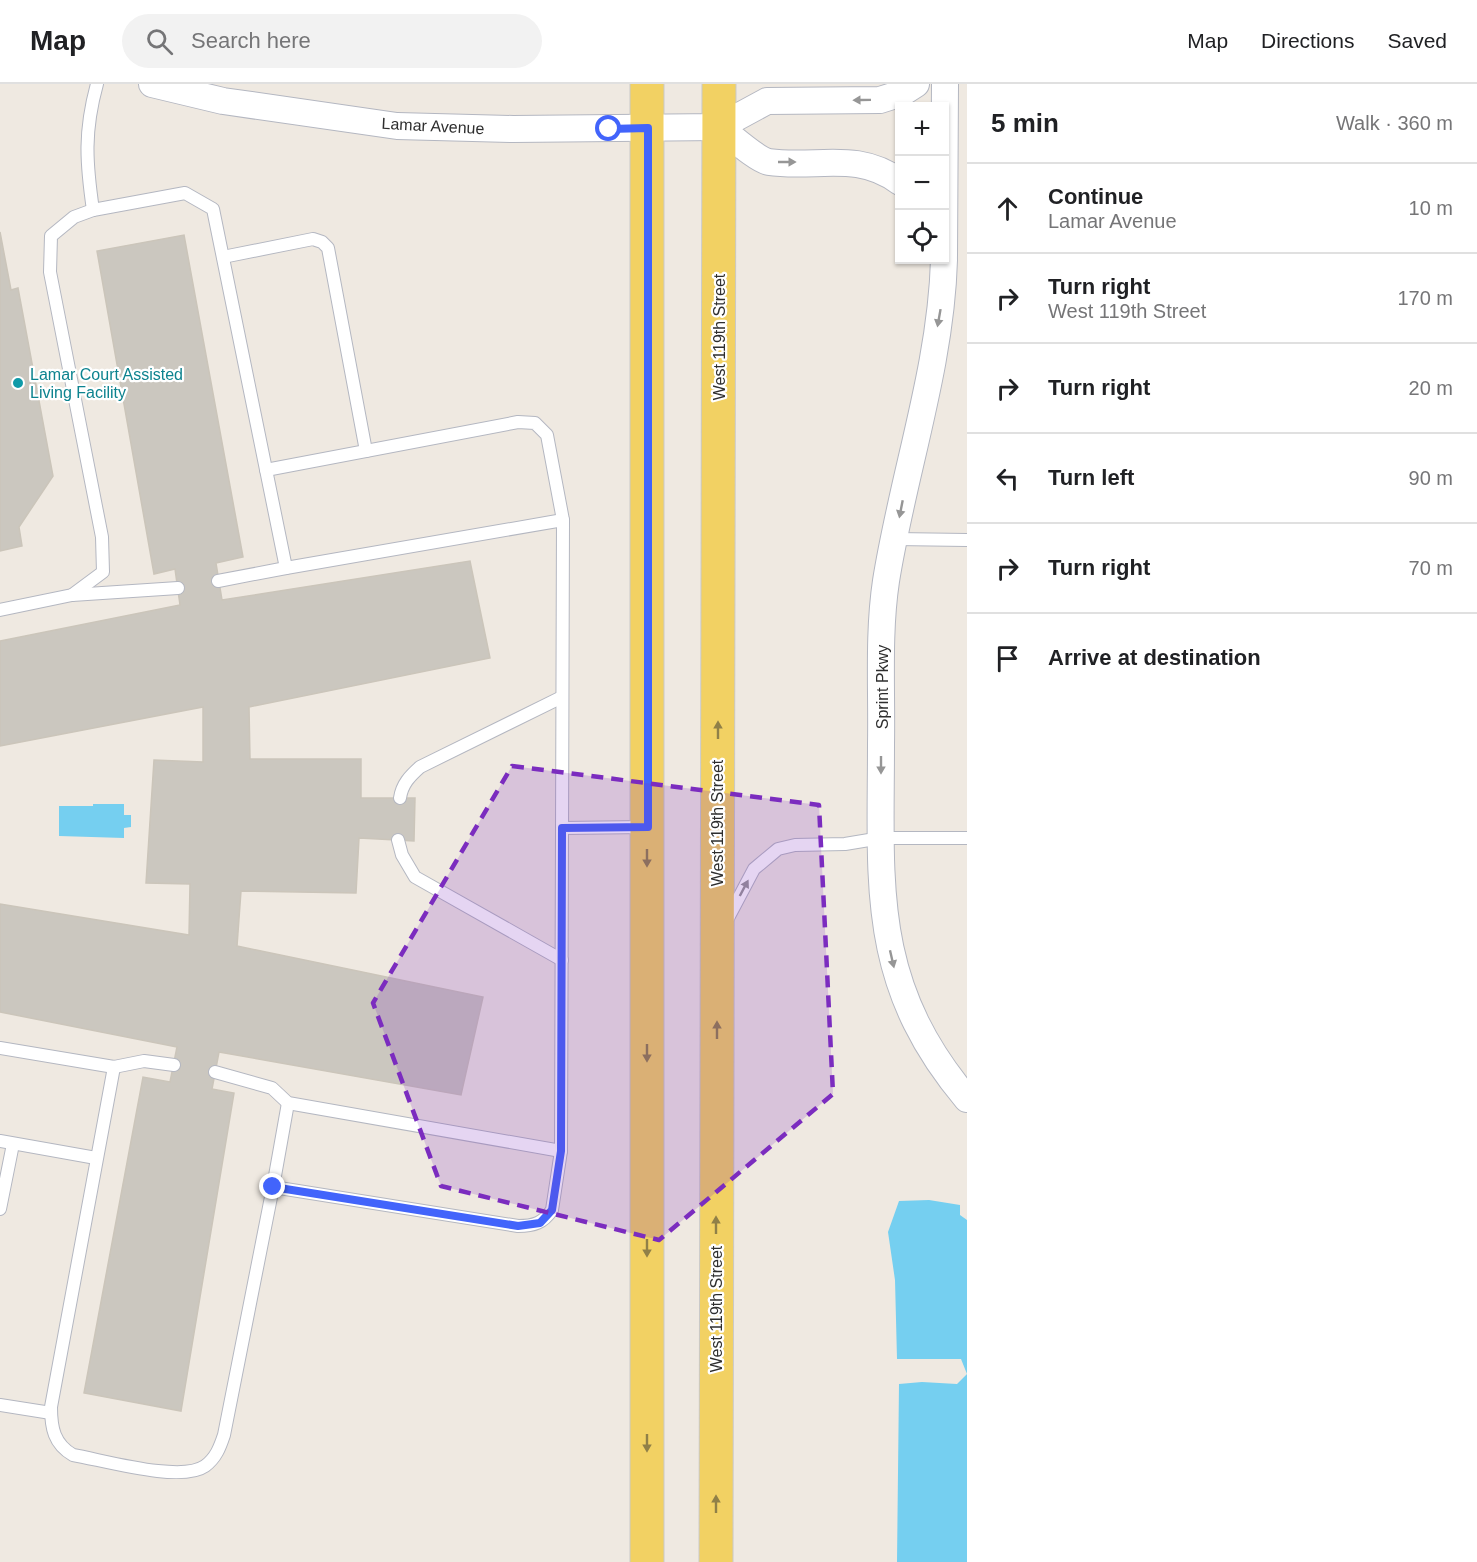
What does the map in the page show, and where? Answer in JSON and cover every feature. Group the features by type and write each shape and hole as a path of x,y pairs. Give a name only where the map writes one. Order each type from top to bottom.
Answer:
{"main road":[{"path":"647,84 647,1562"},
{"name":"West 119th Street","path":"716,1562 719,84"}],"street":[{"name":"Lamar Avenue","path":"152,84 223,101 397,126 513,129 719,127"},
{"path":"895,179 872,166 851,162 766,162 719,127 766,101 880,100 902,93 916,84"},
{"name":"Sprint Pkwy","path":"945,84 945,210"},
{"name":"Sprint Pkwy","path":"943,264 933,351 886,582 882,626 881,882 885,929 895,971 909,1011 929,1048 967,1099"}],"lane":[{"path":"93,210 88,172 88,120 97,84"},
{"path":"72,595 102,572 102,537 50,272 51,236 74,217 93,210 185,193 213,208 286,568"},
{"path":"223,257 313,239 322,242 328,249 366,451"},
{"path":"266,470 518,423 535,423 548,435 563,520 561,1151 552,1210 546,1219 531,1226 518,1226 273,1187"},
{"path":"218,581 563,520"},
{"path":"895,539 967,540"},
{"path":"0,610 72,595 178,588"},
{"path":"400,798 401,790 409,777 420,767 562,697"},
{"path":"562,828 648,827"},
{"path":"717,940 754,870 778,849 795,845 845,844 881,838 967,837"},
{"path":"398,840 402,855 415,877 562,960"},
{"path":"0,1048 114,1067 144,1061 174,1065"},
{"path":"114,1067 51,1413 56,1438 63,1449 73,1455 178,1473 198,1470 213,1459 224,1435 288,1102"},
{"path":"215,1072 272,1088 288,1102 561,1151"},
{"path":"0,1141 96,1158"},
{"path":"0,1209 13,1144"},
{"path":"0,1405 51,1413"}],"highlighted area":[{"path":"512,766 819,805 833,1094 659,1240 441,1186 373,1003"}],"water":[{"path":"93,804 124,804 124,815 131,815 131,827 124,828 124,838 59,836 59,806 93,806"},
{"path":"929,1200 960,1205 960,1215 967,1220 967,1374 961,1359 897,1359 895,1280 888,1232 899,1201"},
{"path":"967,1374 967,1562 897,1562 899,1384 922,1382 957,1384"}],"building":[{"name":"Lamar Court Assisted Living Facility","path":"0,232 11,290 18,288 53,476 19,527 22,546 0,551"},
{"path":"184,235 243,557 216,563 222,600 470,561 490,658 249,707 250,759 361,759 361,798 415,798 414,841 359,838 356,893 241,891 237,946 483,997 461,1095 219,1052 212,1089 234,1093 181,1411 84,1393 143,1077 170,1082 177,1047 0,1012 0,904 189,935 190,884 146,883 154,760 203,762 203,707 0,746 0,641 180,605 175,569 154,574 97,251"}],"place":[{"name":"Lamar Court Assisted Living Facility","path":"18,383"}],"route":[{"path":"273,1187 518,1226 540,1223 552,1210 561,1151 562,828 648,827 648,128 609,129"}]}
